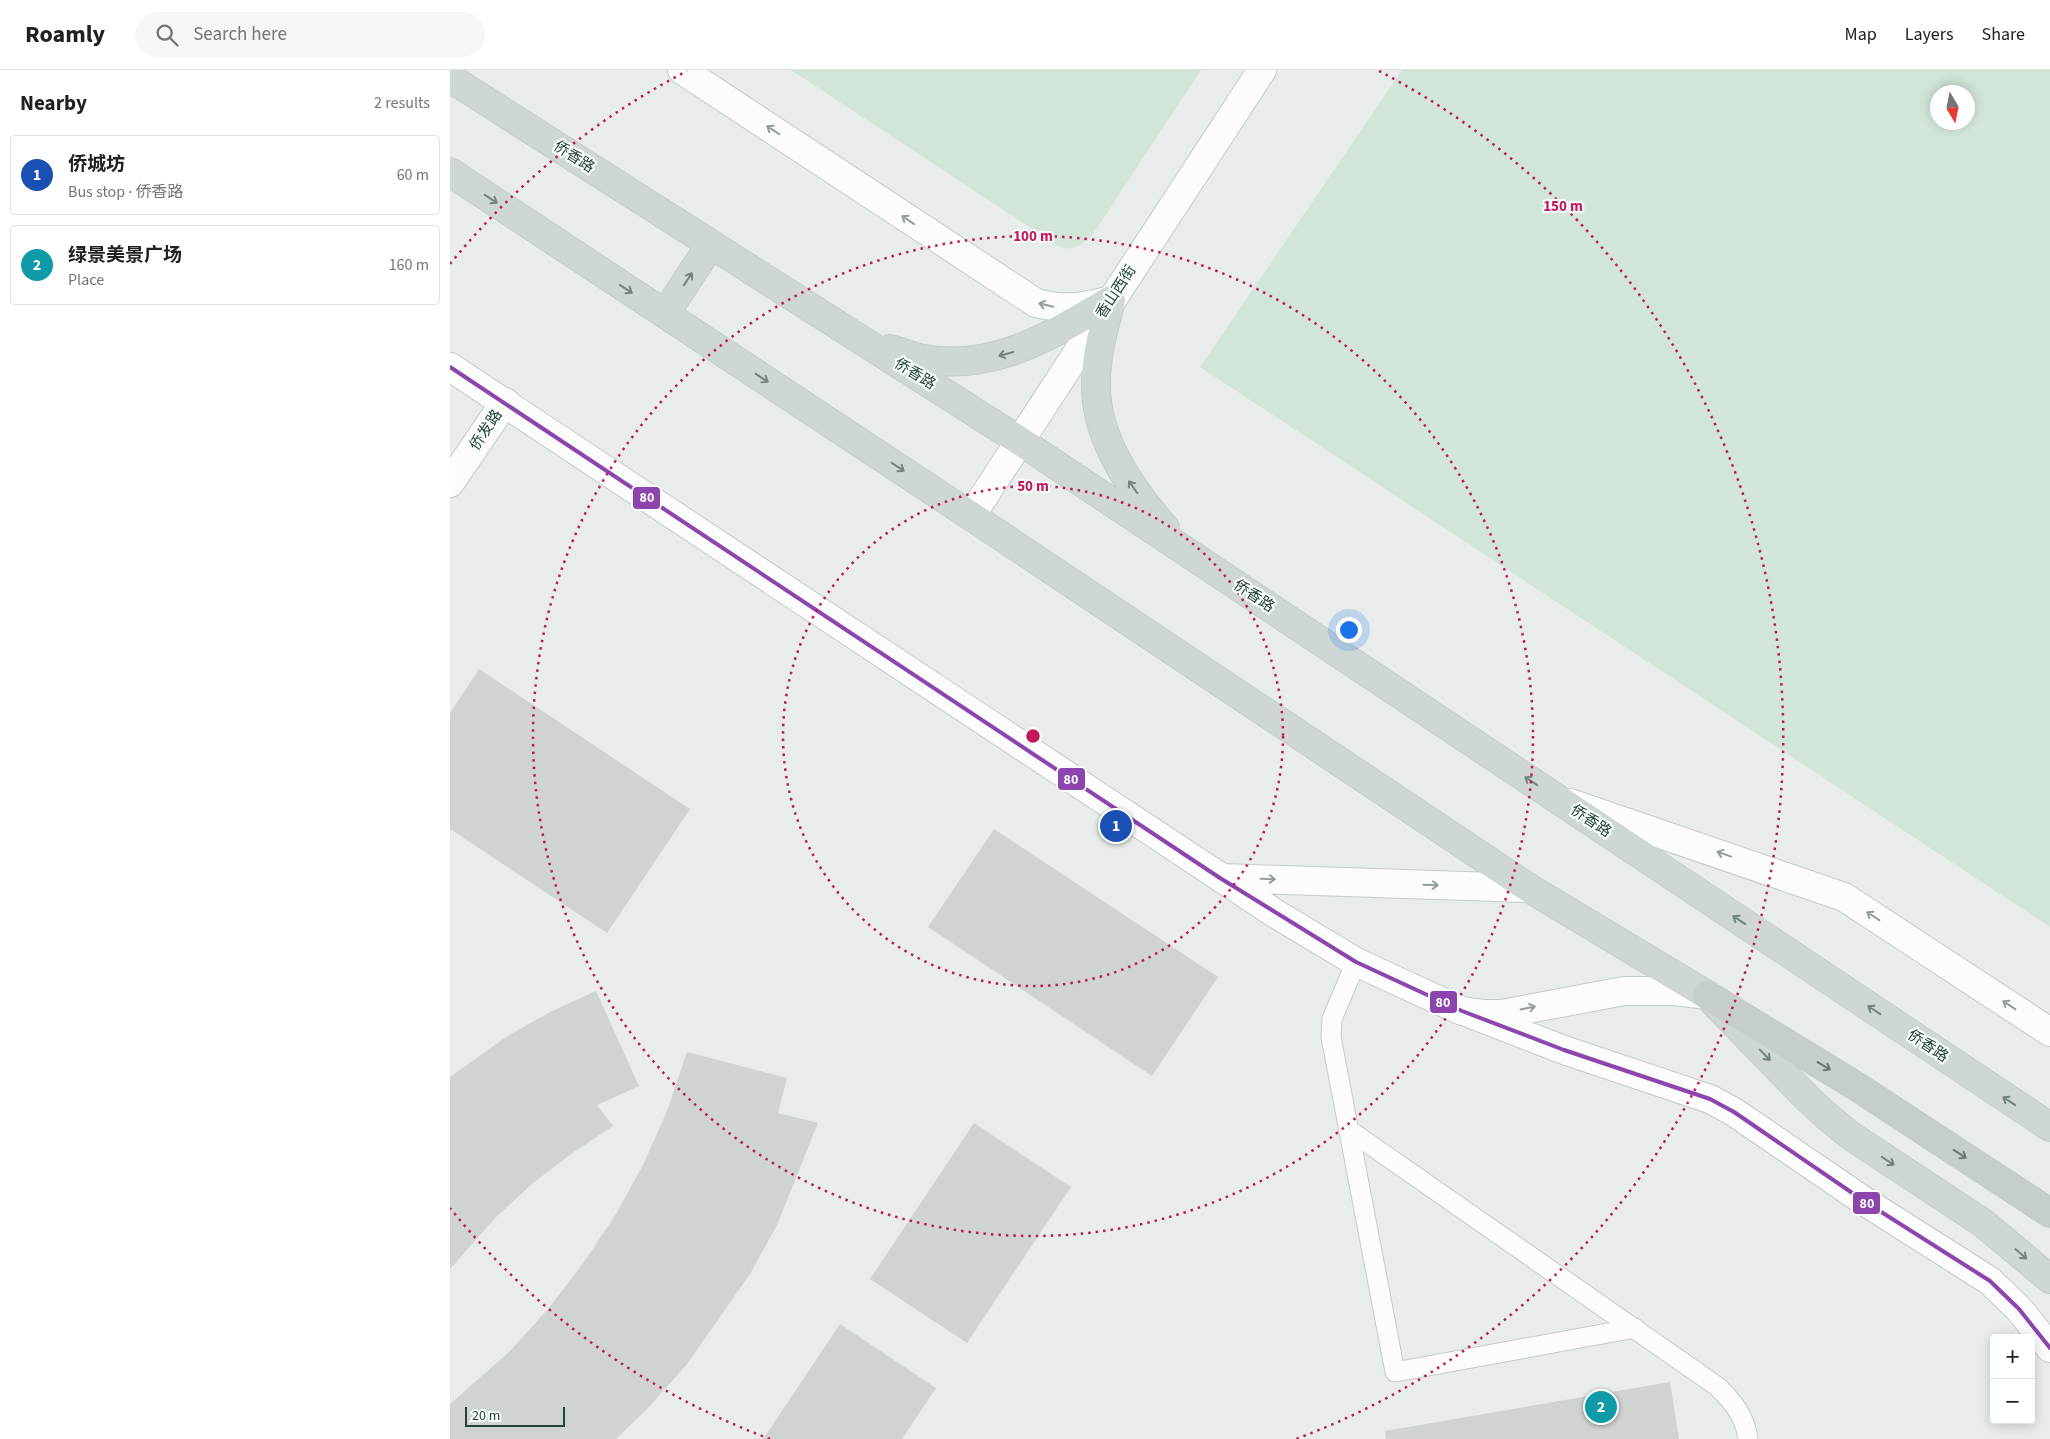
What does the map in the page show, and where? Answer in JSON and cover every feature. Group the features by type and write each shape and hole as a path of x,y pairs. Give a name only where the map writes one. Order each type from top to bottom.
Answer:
{"highway":[{"path":"1707,995 1859,1088 2050,1213"}],"main road":[{"path":"682,70 1036,303 1060,309 1082,308 1111,300"},
{"name":"香山西街","path":"972,516 1262,70"},
{"name":"侨香路","path":"457,78 711,244 1020,441 2050,1127"},
{"path":"450,172 972,516 1529,888 1707,995 1808,1099 1850,1136 1983,1224 2050,1279"},
{"path":"665,314 711,244"},
{"path":"865,342 924,359 958,361 986,359 1029,346 1111,300"},
{"path":"1111,300 1098,351 1096,384 1099,413 1119,466 1151,512 1186,551"},
{"path":"450,367 1220,878 1356,962 1462,1011 1564,1050 1710,1099 1734,1112 1864,1201 1990,1281 2019,1309 2050,1348"},
{"name":"侨发路","path":"450,483 505,402"},
{"path":"1560,800 1844,897 2050,1032"},
{"path":"1220,878 1529,888"},
{"path":"1462,1011 1502,1014 1624,991 1675,991 1707,995"}],"lane":[{"path":"1356,962 1332,1019 1330,1037 1395,1372 1635,1328"},
{"path":"1349,1130 1718,1386 1735,1404 1744,1421 1748,1439"}],"green space":[{"path":"791,70 1201,70 1097,228 1084,242 1070,248 1063,248 1048,241"},
{"path":"1402,70 2050,70 2050,927 1200,367"}],"building":[{"path":"479,669 690,809 607,933 450,829 450,713"},
{"path":"994,829 1218,977 1152,1076 928,927"},
{"path":"596,991 639,1086 597,1105 613,1126 571,1154 532,1184 495,1218 450,1269 450,1077 506,1037 550,1012"},
{"path":"687,1052 787,1078 778,1113 818,1123 777,1225 750,1274 687,1364 650,1406 616,1439 450,1439 450,1404 510,1351 549,1308 584,1262 616,1214 644,1163 667,1111"},
{"path":"974,1123 1071,1187 967,1343 870,1279"},
{"path":"840,1324 936,1388 902,1439 763,1439"},
{"path":"1670,1382 1679,1439 1386,1439 1385,1431"}],"transit line":[{"name":"80","path":"450,367 1220,878 1356,962 1462,1011 1564,1050 1710,1099 1734,1112 1864,1201 1990,1281 2019,1309 2050,1348"}],"place":[{"name":"侨城坊","path":"1116,826"},
{"name":"绿景美景广场","path":"1601,1407"}]}
